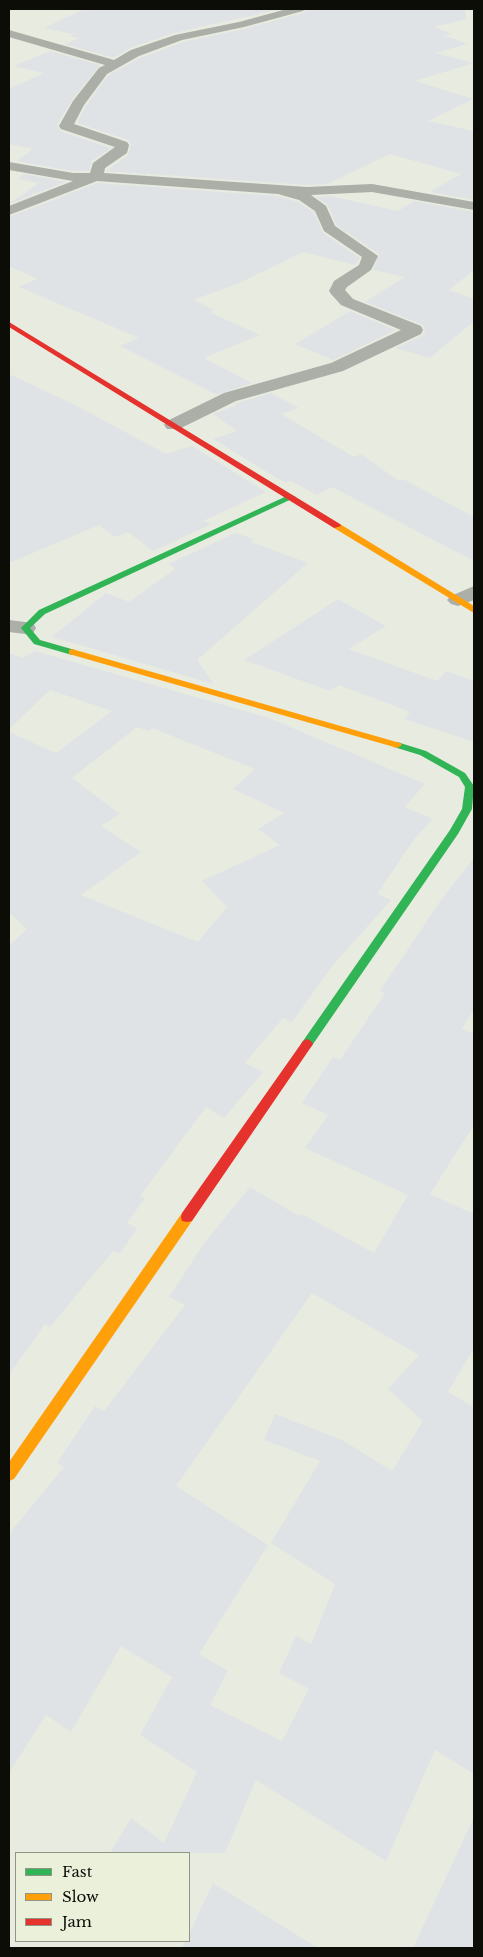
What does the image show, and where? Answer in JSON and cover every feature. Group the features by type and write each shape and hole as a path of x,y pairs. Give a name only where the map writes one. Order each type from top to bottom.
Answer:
{"street":[{"path":"96,177 98,166 122,150 122,145 66,126 78,104 103,71 135,53 179,37 240,25 300,9"},
{"path":"9,33 48,46 115,64"},
{"path":"9,166 72,177 96,177 179,184 278,189 372,188 474,206"},
{"path":"9,211 96,177"},
{"path":"173,425 230,397 337,367 415,330 347,302 337,291 340,284 366,267 370,256 329,228 321,209 304,197 278,189"},
{"path":"9,324 292,497 469,601"},
{"path":"9,1474 454,832 467,809 470,786 462,775 446,764 423,753 37,642 17,627 42,612 292,497"}],"building":[{"path":"84,9 281,9 174,33 130,48 114,58 65,44 79,38 69,36 73,34 44,28"},
{"path":"307,9 465,9 466,19 434,27 452,34 444,35 467,44 435,53 474,63 415,81 473,99 428,121 474,131 474,200 430,192 461,174 390,154 327,184 307,185 106,171 128,155 131,144 128,140 77,123 86,106 108,75 140,58 183,42 244,29 303,13"},
{"path":"50,51 100,65 72,100 57,125 60,131 111,148 92,161 89,171 73,171 17,161 33,149 9,144 9,89 44,73 14,66"},
{"path":"24,174 66,182 9,204 39,183 17,179"},
{"path":"97,183 278,196 298,202 314,212 323,233 360,258 355,265 303,252 237,284 193,300 214,310 209,312 260,335 204,358 252,383 217,395 120,346 139,338 19,287 37,279 9,266 9,217"},
{"path":"330,196 398,211 414,201 474,212 474,270 449,290 474,299 474,321 430,358 395,348 422,336 425,331 423,325 365,302 405,277 373,270 379,254 336,225 328,205 316,197"},
{"path":"350,311 396,330 333,360 295,344"},
{"path":"9,374 75,405 166,454 192,446 266,492 203,521 212,524 153,551 128,532 115,537 99,525 9,563"},
{"path":"271,393 299,408 281,414 354,457 361,454 399,481 403,479 474,517 474,561 332,487 317,495 291,481 285,483 213,439 237,431 213,414 237,405 234,404"},
{"path":"235,533 254,539 251,542 308,563 197,660 214,684 52,637 106,593 129,602 175,569 169,564"},
{"path":"338,599 386,626 349,649 437,681 446,671 474,681 474,742 404,719 410,712 339,685 330,691 244,660"},
{"path":"35,651 269,718 425,784 405,807 433,819 415,838 377,894 391,900 333,965 292,1022 283,1018 245,1063 263,1072 224,1118 206,1107 140,1196 145,1198 127,1223 137,1228 120,1254 113,1251 50,1327 45,1324 9,1375 9,946 27,929 9,912 9,732 56,753 112,711 50,690 9,729 9,653 23,658","holes":["137,727 149,731 152,728 255,769 233,789 284,813 258,829 280,845 202,881 227,907 198,942 81,895 141,852 101,826 120,814 72,778"]},
{"path":"474,858 474,1009 462,1029 474,1034 474,1125 430,1194 474,1214 474,1348 448,1392 474,1407 474,1774 435,1750 386,1861 256,1780 225,1853 111,1852 131,1818 164,1843 197,1772 140,1735 172,1677 121,1646 71,1732 46,1715 9,1773 9,1534 64,1467 57,1463 95,1406 104,1411 185,1305 169,1297 205,1242 250,1187 299,1216 302,1214 374,1253 408,1195 305,1148 328,1115 302,1103 333,1057 340,1060 385,993 380,991 441,900","holes":["312,1293 419,1355 388,1389 423,1421 392,1471 342,1440 275,1414 264,1440 320,1461 271,1543 335,1584 311,1644 296,1636 279,1673 309,1689 282,1741 210,1705 228,1671 199,1654 268,1545 176,1486"]},
{"path":"474,1817 474,1948 413,1948"},
{"path":"213,1883 318,1948 182,1948 185,1942 190,1942 190,1932"}],"traffic: fast":[{"path":"72,652 37,642 25,628 42,612 292,497"},
{"path":"307,1044 454,832 467,809 470,787 462,775 423,753 397,745"}],"traffic: slow":[{"path":"337,526 474,610"},
{"path":"72,652 397,745"},
{"path":"9,1474 187,1217"}],"traffic: jam":[{"path":"9,324 337,526"},
{"path":"187,1217 307,1044"}]}
